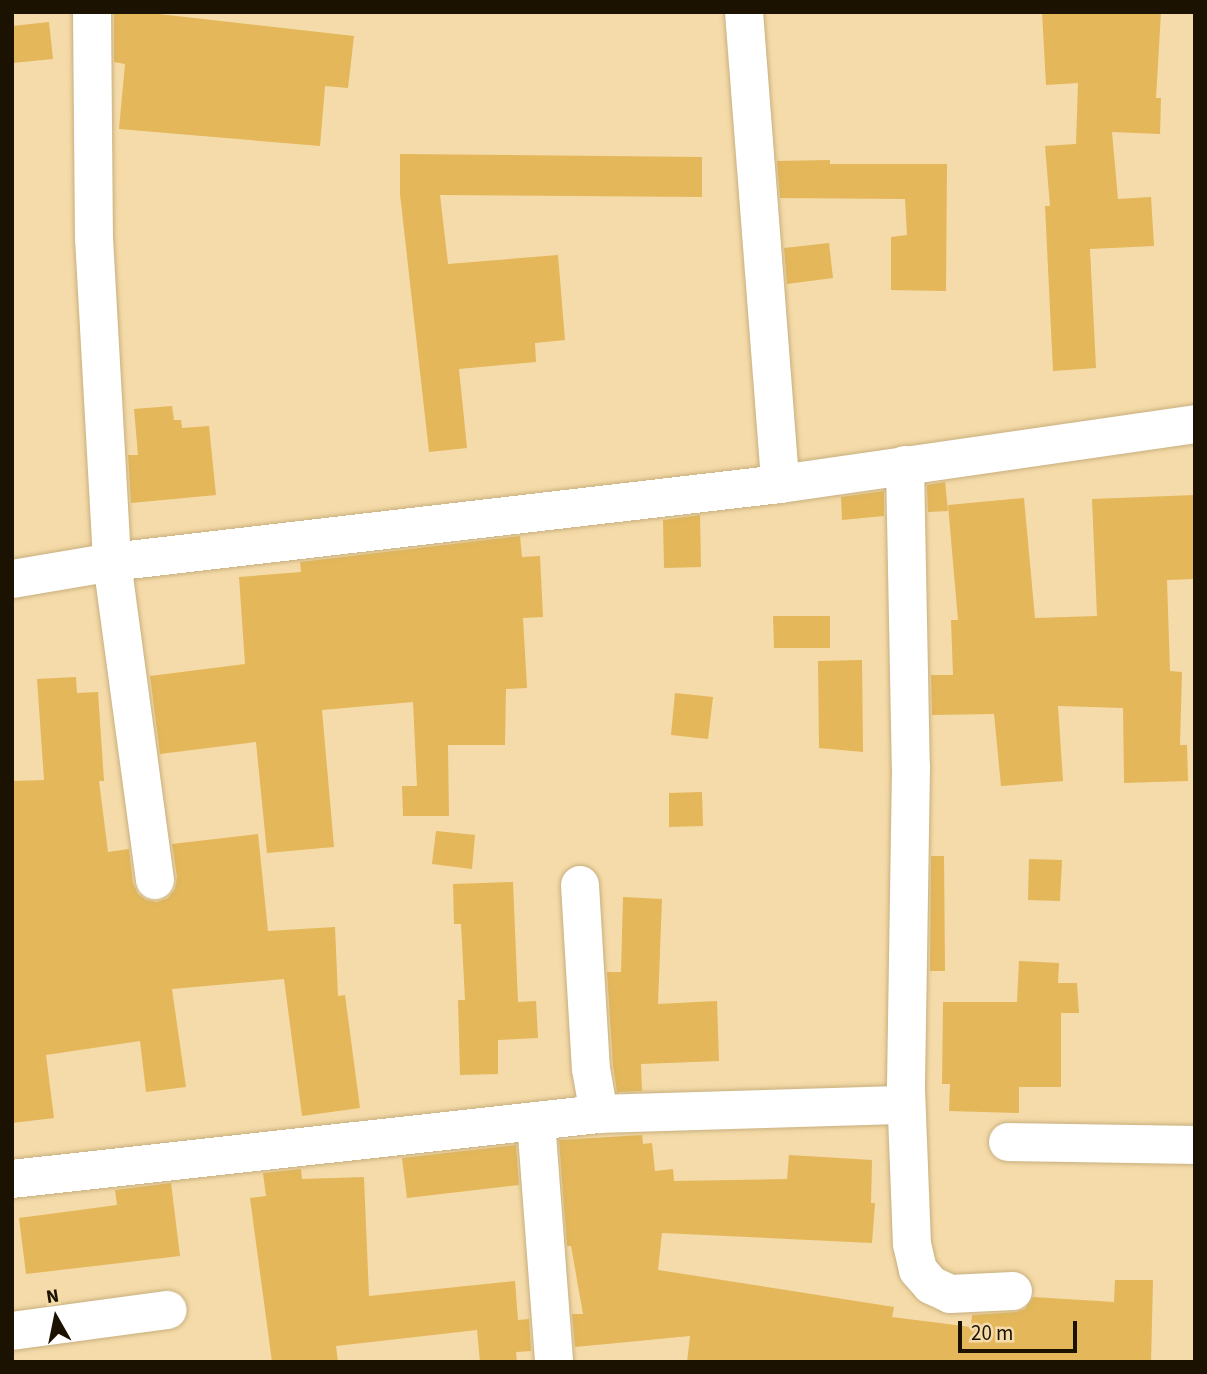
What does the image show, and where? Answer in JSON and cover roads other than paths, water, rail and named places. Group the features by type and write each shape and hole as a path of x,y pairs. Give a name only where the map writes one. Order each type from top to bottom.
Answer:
{"street":[{"path":"92,12 94,238 112,562 155,880"},
{"path":"744,12 780,484"},
{"path":"12,579 112,562 780,484 1195,424"},
{"path":"905,465 911,767 906,1105 912,1244 919,1270 931,1286 950,1294 1013,1291"},
{"path":"580,885 591,1069 599,1114"},
{"path":"12,1180 599,1114 906,1105"},
{"path":"536,1121 554,1362"},
{"path":"1008,1142 1195,1145"},
{"path":"12,1331 168,1310"}]}
